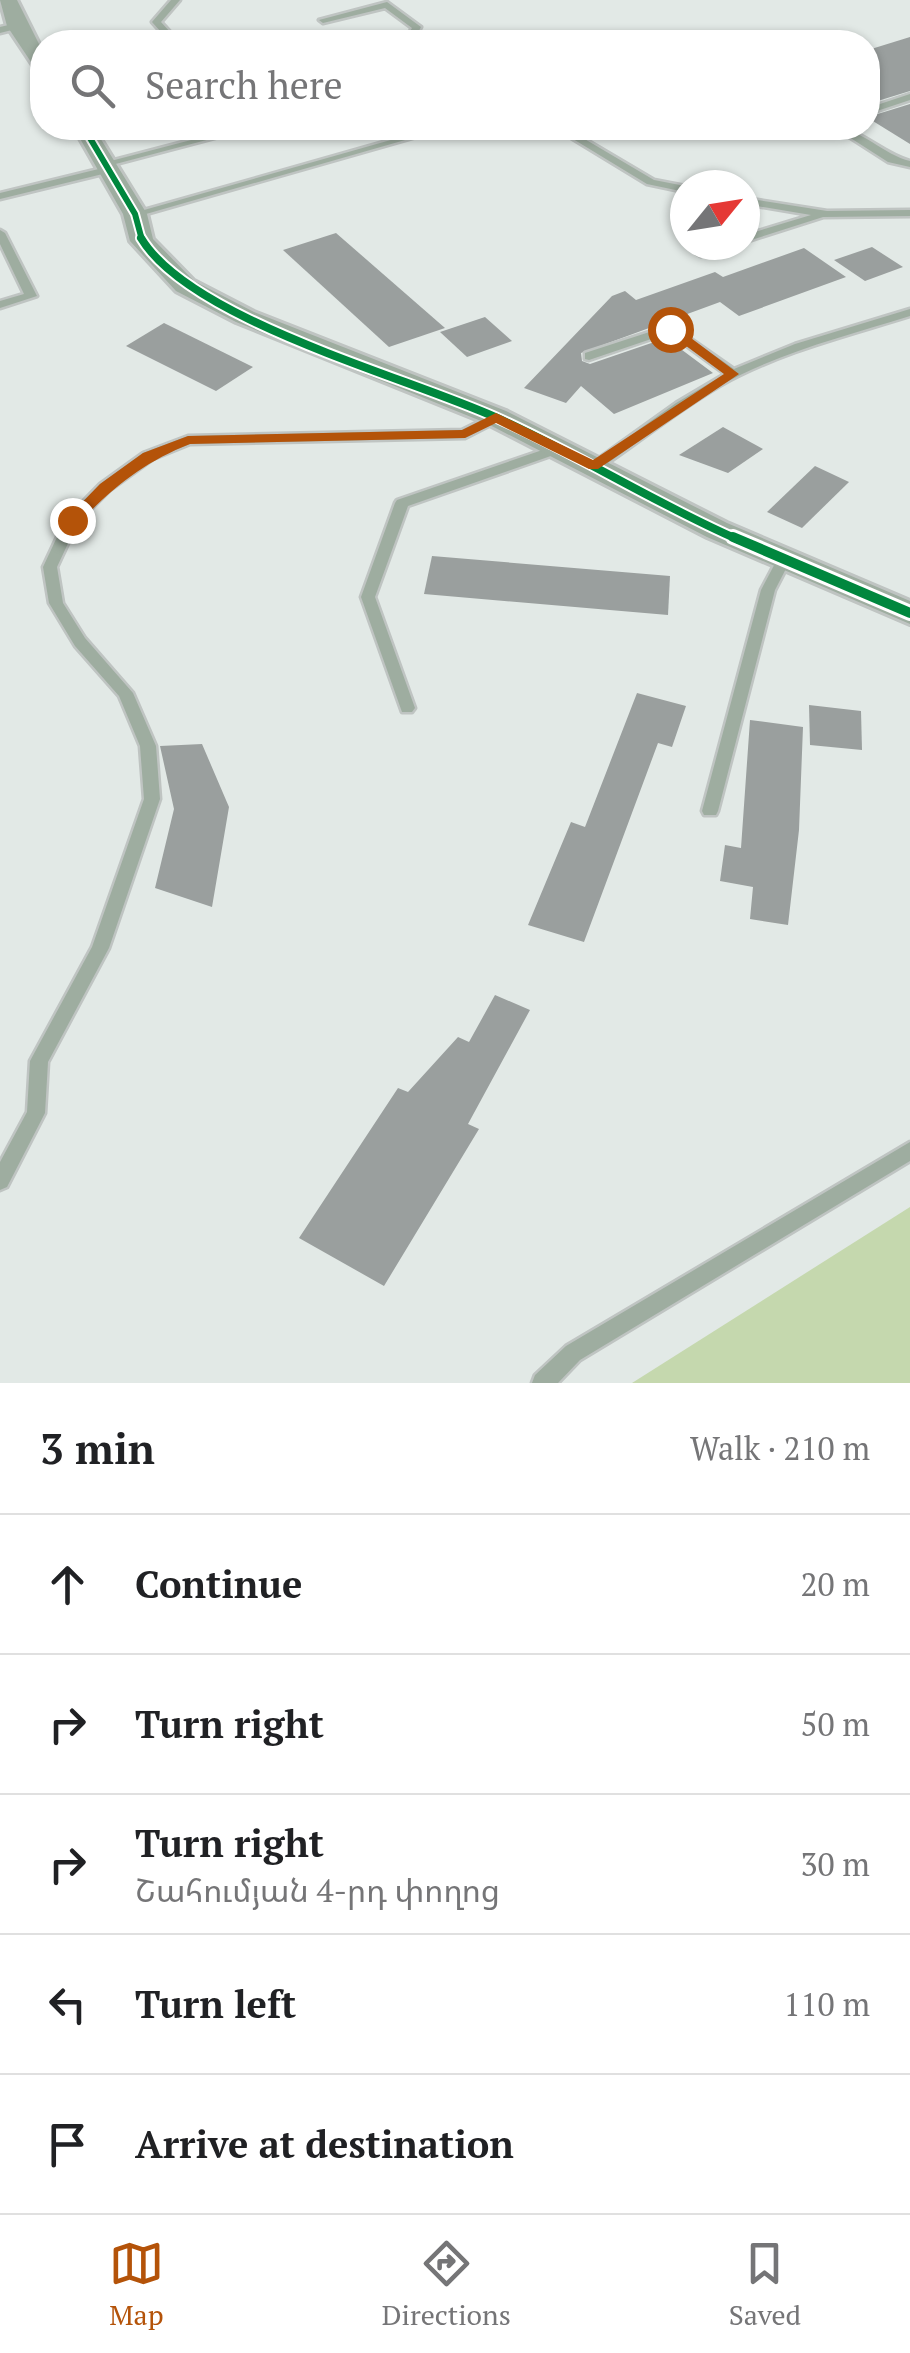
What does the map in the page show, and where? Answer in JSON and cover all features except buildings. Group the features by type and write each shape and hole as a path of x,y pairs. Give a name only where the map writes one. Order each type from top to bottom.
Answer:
{"street":[{"path":"8,0 8,28 30,51"},
{"path":"92,140 135,214 142,242 185,286 245,317 496,417 784,559 910,613"}],"lane":[{"path":"164,30 156,22 176,0"},
{"path":"323,20 387,5 417,27 415,30"},
{"path":"880,107 910,97"},
{"path":"0,196 203,140"},
{"path":"135,214 399,140"},
{"path":"580,140 651,182 670,186"},
{"path":"860,140 892,160 910,164"},
{"path":"760,203 827,214 910,213"},
{"path":"760,234 827,214"},
{"path":"0,233 31,296 0,305"},
{"path":"594,466 679,405 733,374 776,354 910,312"},
{"path":"589,356 670,329 733,374"},
{"path":"0,1181 36,1113 39,1061 100,948 152,799 148,746 125,693 80,642 56,603 50,567 72,520 105,487 148,456 188,440 465,434 496,417"},
{"path":"407,708 368,597 402,502 560,448"},
{"path":"710,811 768,590 784,559"},
{"path":"543,1383 573,1352 910,1151"}],"green space":[{"path":"910,1207 910,1383 632,1383"}],"cycle path":[{"path":"91,140 135,214 142,241 185,286 245,317 496,417 717,530 910,613"}],"route":[{"path":"72,520 105,487 148,456 188,440 229,436 465,434 496,417 594,466 679,405 733,374 670,329"}]}
